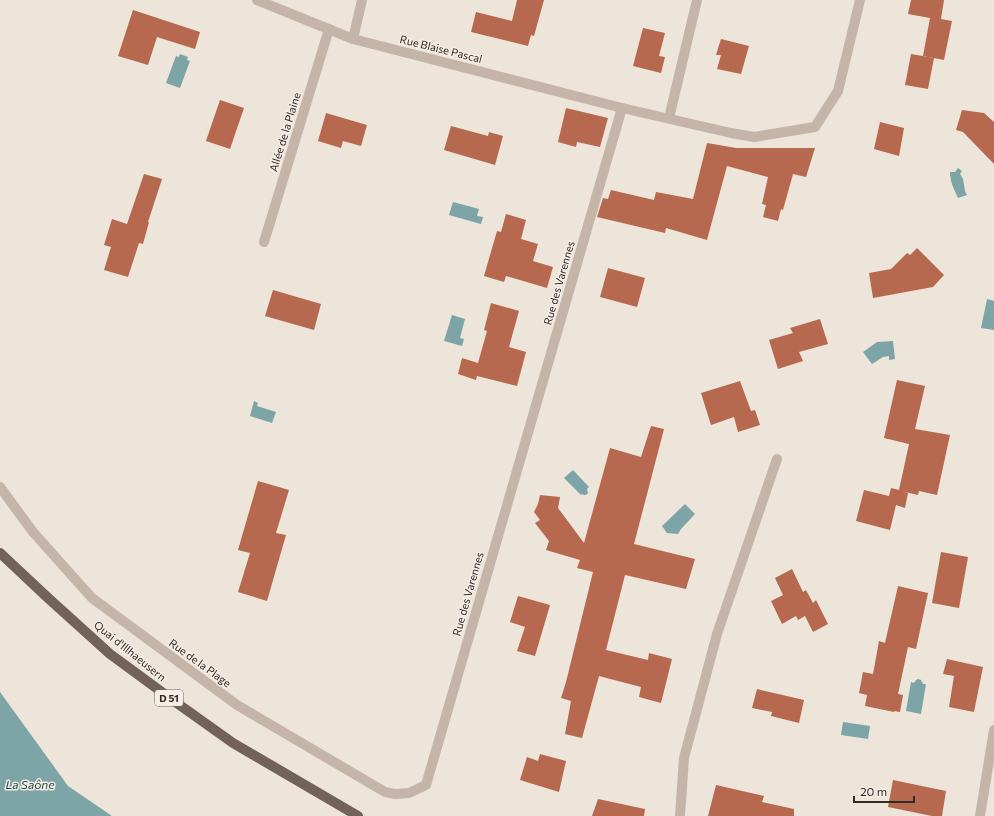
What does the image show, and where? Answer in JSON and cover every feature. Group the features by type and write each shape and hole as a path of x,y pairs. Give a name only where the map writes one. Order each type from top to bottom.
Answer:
{"main road":[{"name":"Quai d'Illhaeusern","path":"0,553 110,654 167,696 233,743 358,816"}],"street":[{"name":"Rue Blaise Pascal","path":"257,0 354,39 622,108"},
{"path":"354,39 362,0"},
{"path":"668,118 697,0"},
{"path":"622,108 754,137 816,127 838,91 860,0"},
{"name":"Allée de la Plaine","path":"264,242 329,29"},
{"name":"Rue des Varennes","path":"426,785 622,108"},
{"path":"680,816 684,758 715,642 777,459"},
{"name":"Rue de la Plage","path":"0,487 33,532 92,598 237,705 385,792 395,794 410,793 426,785"},
{"path":"980,816 994,730"}],"water":[{"path":"180,54 188,57 187,60 190,61 180,88 166,83 176,56 179,57"},
{"path":"958,168 962,171 960,174 963,179 967,195 958,198 951,182 950,172 955,172"},
{"path":"453,202 479,209 477,216 483,217 481,224 449,215"},
{"path":"987,299 994,301 994,330 981,328"},
{"path":"452,315 465,319 460,338 464,339 462,346 444,341"},
{"path":"893,341 895,359 889,360 889,356 883,357 872,364 863,352 877,342"},
{"path":"254,401 258,403 257,406 276,412 272,423 250,416"},
{"path":"573,470 589,487 586,495 581,495 564,478"},
{"path":"685,504 695,514 678,534 667,533 662,526"},
{"path":"918,679 921,680 923,684 926,684 921,714 906,711 911,682 914,683"},
{"name":"La Saône","path":"0,692 68,786 112,816 0,816"},
{"path":"843,722 870,726 868,739 841,735"}],"building":[{"path":"517,0 544,0 534,36 531,35 528,46 471,32 476,12 512,21"},
{"path":"911,0 944,0 941,19 952,21 944,60 923,56 930,18 908,14"},
{"path":"133,10 200,32 195,49 157,37 148,65 118,56"},
{"path":"643,28 665,33 659,56 665,57 661,73 633,66"},
{"path":"721,39 749,46 741,74 717,69 721,55 716,55"},
{"path":"911,54 934,58 928,89 905,85"},
{"path":"220,100 244,108 230,149 206,141"},
{"path":"566,108 608,118 600,147 577,142 576,147 558,142"},
{"path":"962,110 984,113 994,122 994,164 963,132 956,130"},
{"path":"326,113 367,125 361,146 343,141 341,148 318,141"},
{"path":"880,122 904,128 899,156 874,149"},
{"path":"451,126 488,136 489,132 503,136 495,165 444,150"},
{"path":"707,143 736,148 815,148 806,177 793,174 783,210 781,209 778,221 763,217 766,205 762,204 768,177 727,166 707,240 666,228 665,233 597,217 603,198 608,199 611,190 654,200 656,192 693,199"},
{"path":"144,174 162,179 148,222 143,244 139,243 128,277 104,270 111,247 104,245 112,219 127,224"},
{"path":"506,214 526,220 521,239 538,244 533,261 553,267 547,288 506,276 504,282 484,276 497,231 501,232"},
{"path":"917,248 944,275 933,287 873,298 869,273 891,269 907,253 910,255"},
{"path":"608,268 645,278 637,307 600,297"},
{"path":"273,290 321,304 314,330 265,316"},
{"path":"491,303 519,311 509,347 526,352 517,386 477,376 476,380 458,374 462,358 478,363 487,331 484,330"},
{"path":"820,319 828,344 799,352 803,361 778,369 769,340 793,333 790,328"},
{"path":"897,380 925,386 915,429 950,435 937,495 919,491 918,495 901,491 908,493 905,508 896,505 890,530 856,521 864,490 889,496 891,488 899,490 909,444 884,438"},
{"path":"740,381 751,411 755,410 760,425 738,432 734,417 711,425 701,393"},
{"path":"651,426 664,429 634,544 695,559 686,589 625,575 606,650 648,660 649,653 672,659 661,703 639,697 641,687 599,676 582,738 565,734 571,701 561,698 593,572 577,568 580,560 546,550 549,541 535,523 540,520 534,512 540,495 560,497 558,508 584,543 610,448 641,457"},
{"path":"258,481 289,490 276,533 286,535 267,601 238,592 250,553 238,550"},
{"path":"941,552 968,557 959,608 932,603"},
{"path":"792,569 803,592 806,590 813,603 816,600 828,624 813,632 805,616 798,620 796,616 782,624 771,601 783,595 775,578"},
{"path":"898,586 928,593 916,649 908,647 898,694 903,695 900,712 894,712 865,706 867,695 859,693 863,672 873,674 879,641 885,643"},
{"path":"518,596 550,605 535,656 517,651 525,627 510,622"},
{"path":"947,659 983,667 974,712 949,707 954,676 943,674"},
{"path":"757,689 804,700 799,723 771,716 772,712 752,708"},
{"path":"540,754 566,761 559,792 520,780 527,757 538,761"},
{"path":"893,780 946,791 942,816 932,816 888,807"},
{"path":"716,785 764,796 762,802 794,809 794,816 708,816"},
{"path":"598,799 645,809 644,816 592,816"}]}
